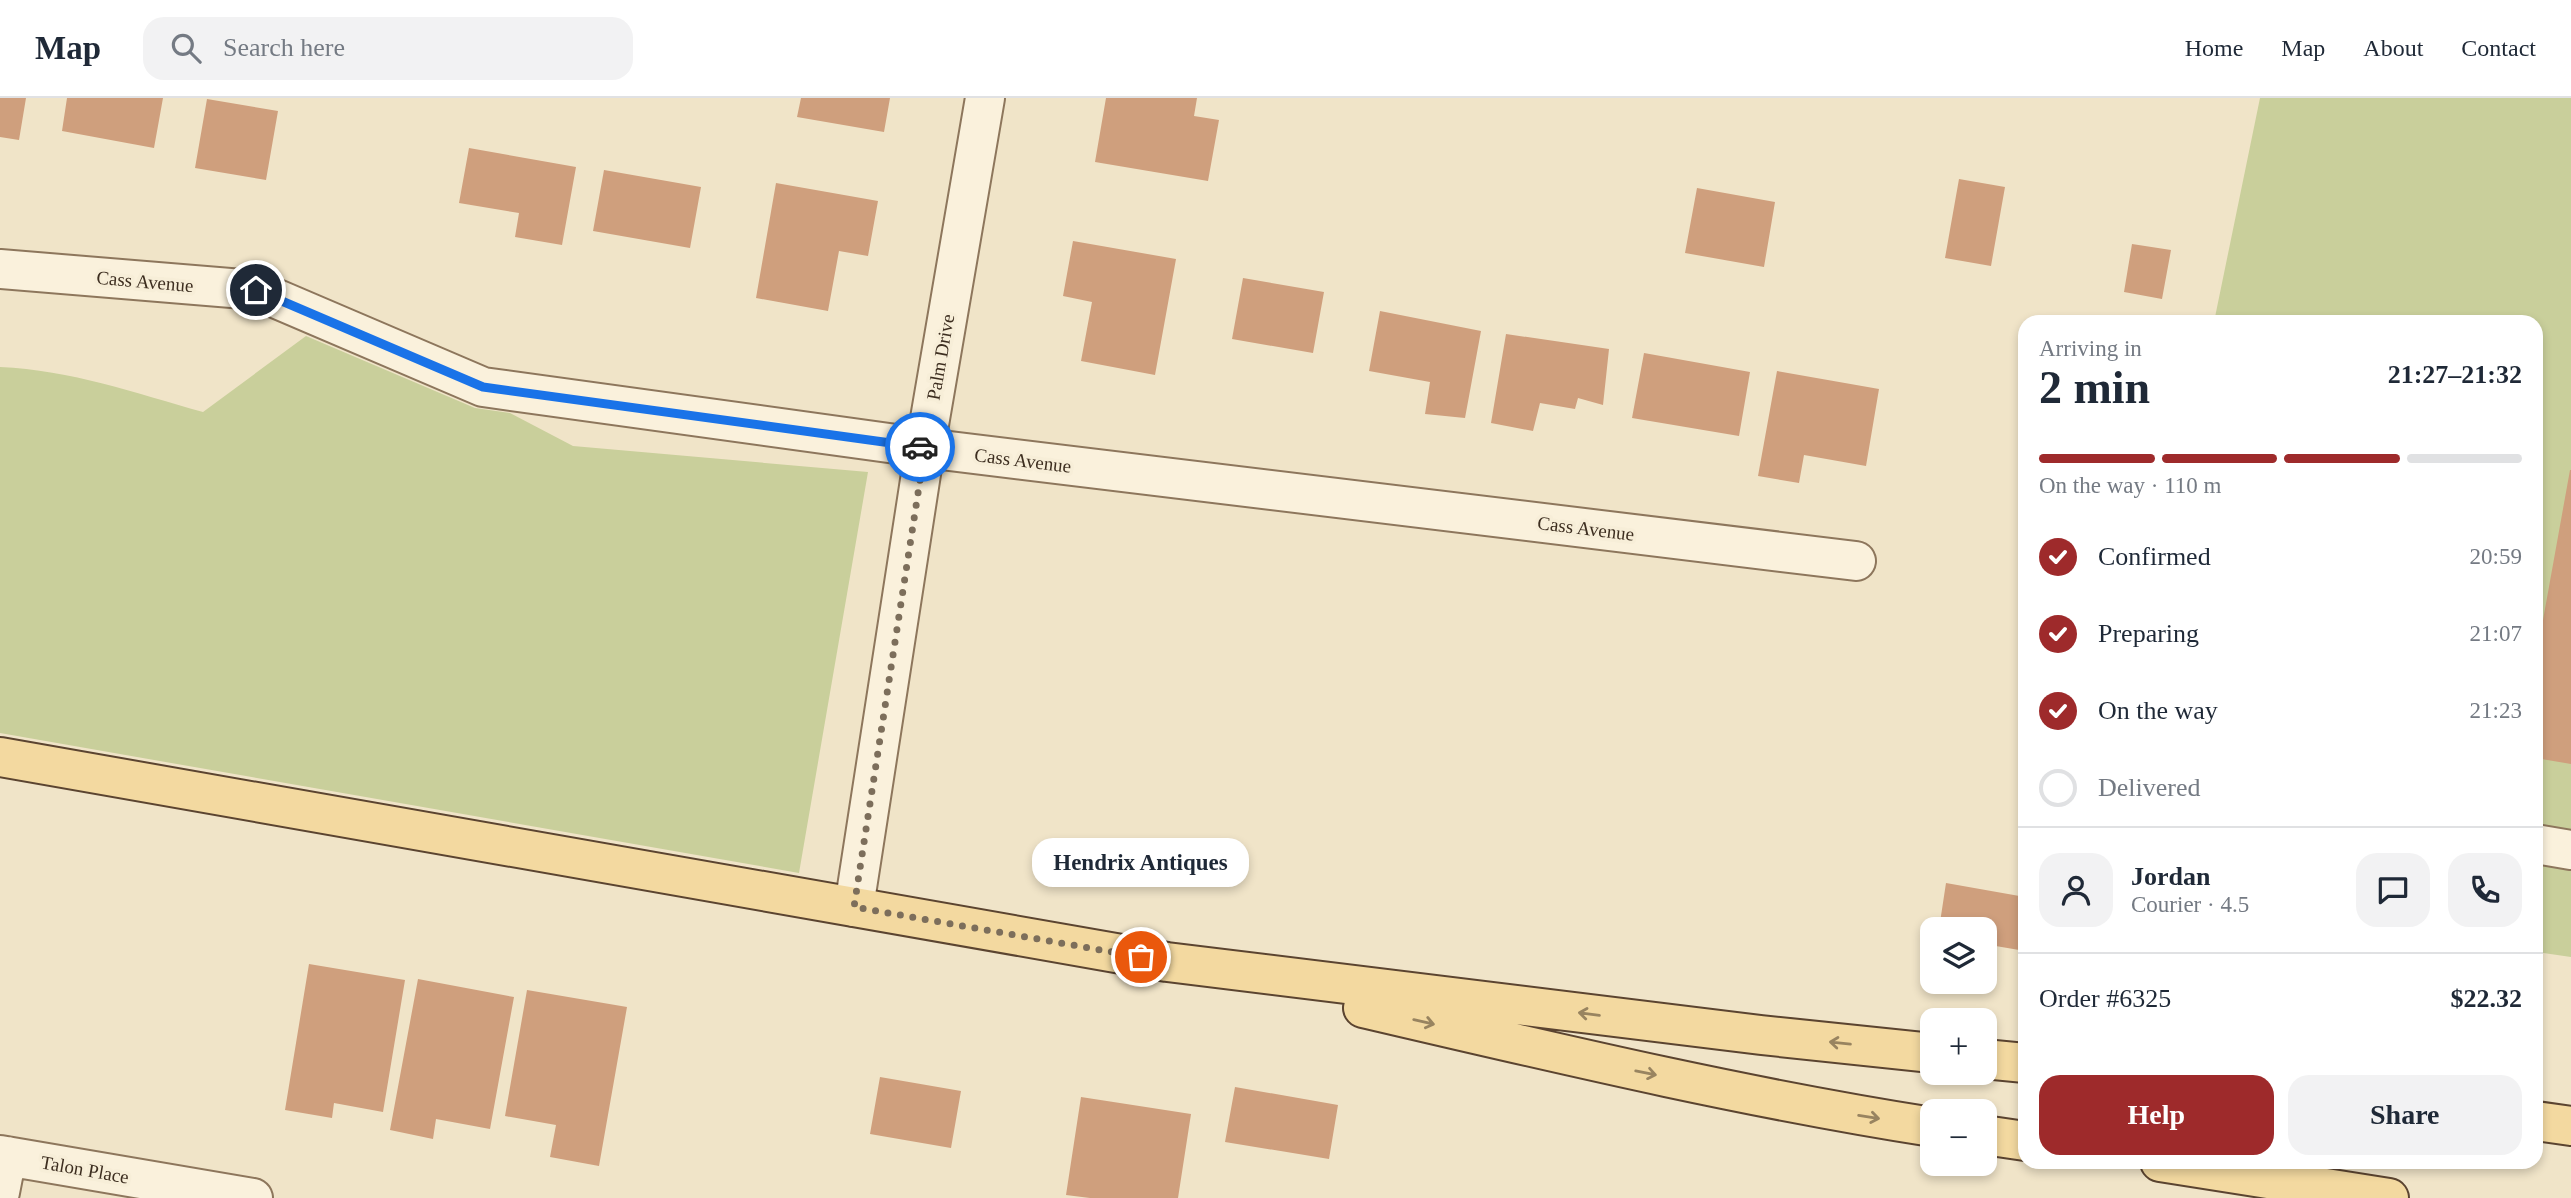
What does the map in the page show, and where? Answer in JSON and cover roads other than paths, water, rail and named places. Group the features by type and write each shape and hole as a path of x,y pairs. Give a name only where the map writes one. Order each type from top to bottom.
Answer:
{"main road":[{"path":"0,757 1167,962 1761,1035 1920,1052"},
{"path":"1167,962 1633,1070 1920,1125"},
{"path":"1997,1060 2018,1062"},
{"path":"2543,1122 2571,1126"},
{"path":"1997,1137 2018,1140"},
{"path":"2205,1169 2389,1198"}],"street":[{"name":"Palm Drive","path":"854,907 925,448 985,98"},
{"name":"Cass Avenue","path":"0,269 256,290 483,387 925,448 1856,561"},
{"path":"2543,845 2571,850"},
{"name":"Talon Place","path":"2,1167 253,1198"}],"place":[{"name":"Hendrix Antiques","path":"1141,957"}]}
